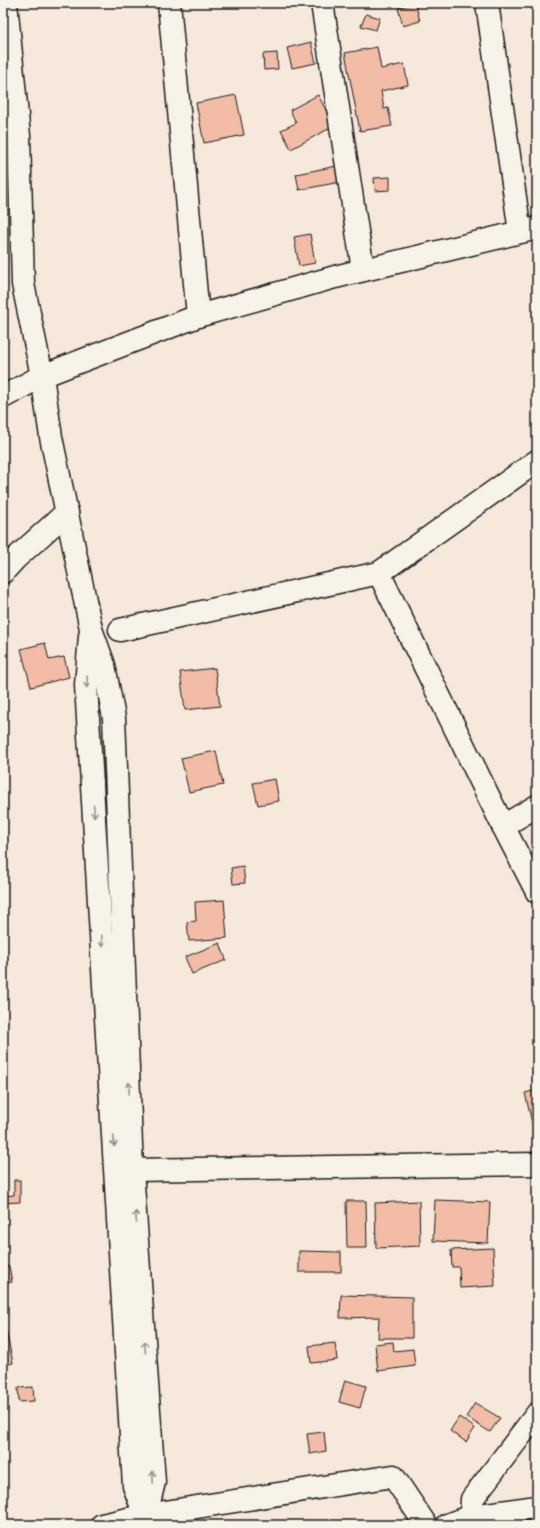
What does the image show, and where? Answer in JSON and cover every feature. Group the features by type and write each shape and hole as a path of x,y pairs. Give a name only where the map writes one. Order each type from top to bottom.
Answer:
{"street":[{"path":"6,3 19,136 11,162 23,284 42,376 51,437 91,629 104,666 114,718 132,1170 154,1482 146,1520"},
{"path":"169,3 198,316"},
{"path":"322,3 363,270"},
{"path":"3,397 42,376 198,316 363,270 528,230 487,3"},
{"path":"120,630 379,573 537,461"},
{"path":"3,572 16,558 67,512"},
{"path":"379,573 537,892"},
{"path":"91,629 86,685 134,1486 146,1520"},
{"path":"503,826 537,806"},
{"path":"132,1170 537,1164"},
{"path":"471,1516 472,1499 537,1414"},
{"path":"102,1525 146,1520 393,1476 426,1525"},
{"path":"447,1525 471,1516 537,1507"}],"building":[{"path":"415,3 420,21 403,26 398,8"},
{"path":"366,14 380,18 376,30 361,26"},
{"path":"311,42 316,63 292,68 287,48"},
{"path":"377,47 381,69 404,64 408,85 381,91 384,109 388,108 392,126 360,131 345,53"},
{"path":"277,53 278,69 264,70 263,54"},
{"path":"236,95 244,135 204,143 196,103"},
{"path":"318,95 334,126 291,149 281,130 296,123 290,110"},
{"path":"337,166 340,182 299,190 296,174"},
{"path":"390,177 390,190 375,191 374,178"},
{"path":"310,234 315,263 299,266 294,237"},
{"path":"537,371 537,386 530,375"},
{"path":"45,643 49,660 64,657 69,677 31,687 21,649"},
{"path":"215,668 220,706 185,710 180,672"},
{"path":"216,751 223,785 189,792 181,758"},
{"path":"275,779 279,801 258,805 253,783"},
{"path":"243,866 245,883 233,884 231,868"},
{"path":"224,900 227,938 189,941 187,922 196,921 195,902"},
{"path":"220,943 226,960 192,974 185,957"},
{"path":"537,1090 537,1139 536,1140 525,1093"},
{"path":"14,1180 20,1180 20,1202 3,1203 3,1196 14,1195"},
{"path":"435,1200 490,1202 488,1243 433,1241"},
{"path":"346,1201 366,1201 367,1248 347,1248"},
{"path":"419,1201 420,1246 376,1248 375,1203"},
{"path":"493,1248 495,1286 460,1288 459,1267 452,1267 451,1250"},
{"path":"299,1251 341,1252 341,1272 299,1272"},
{"path":"9,1266 12,1282 3,1284 3,1267"},
{"path":"341,1295 412,1297 412,1338 378,1338 379,1317 340,1318"},
{"path":"5,1326 13,1363 3,1365 3,1327"},
{"path":"393,1342 394,1351 413,1349 415,1366 378,1371 375,1344"},
{"path":"335,1343 337,1360 311,1363 309,1346"},
{"path":"345,1380 366,1386 360,1408 339,1402"},
{"path":"33,1387 34,1401 19,1402 18,1388"},
{"path":"475,1403 500,1418 490,1432 466,1417"},
{"path":"459,1417 475,1428 466,1442 450,1431"},
{"path":"324,1432 326,1451 310,1454 307,1434"}]}
